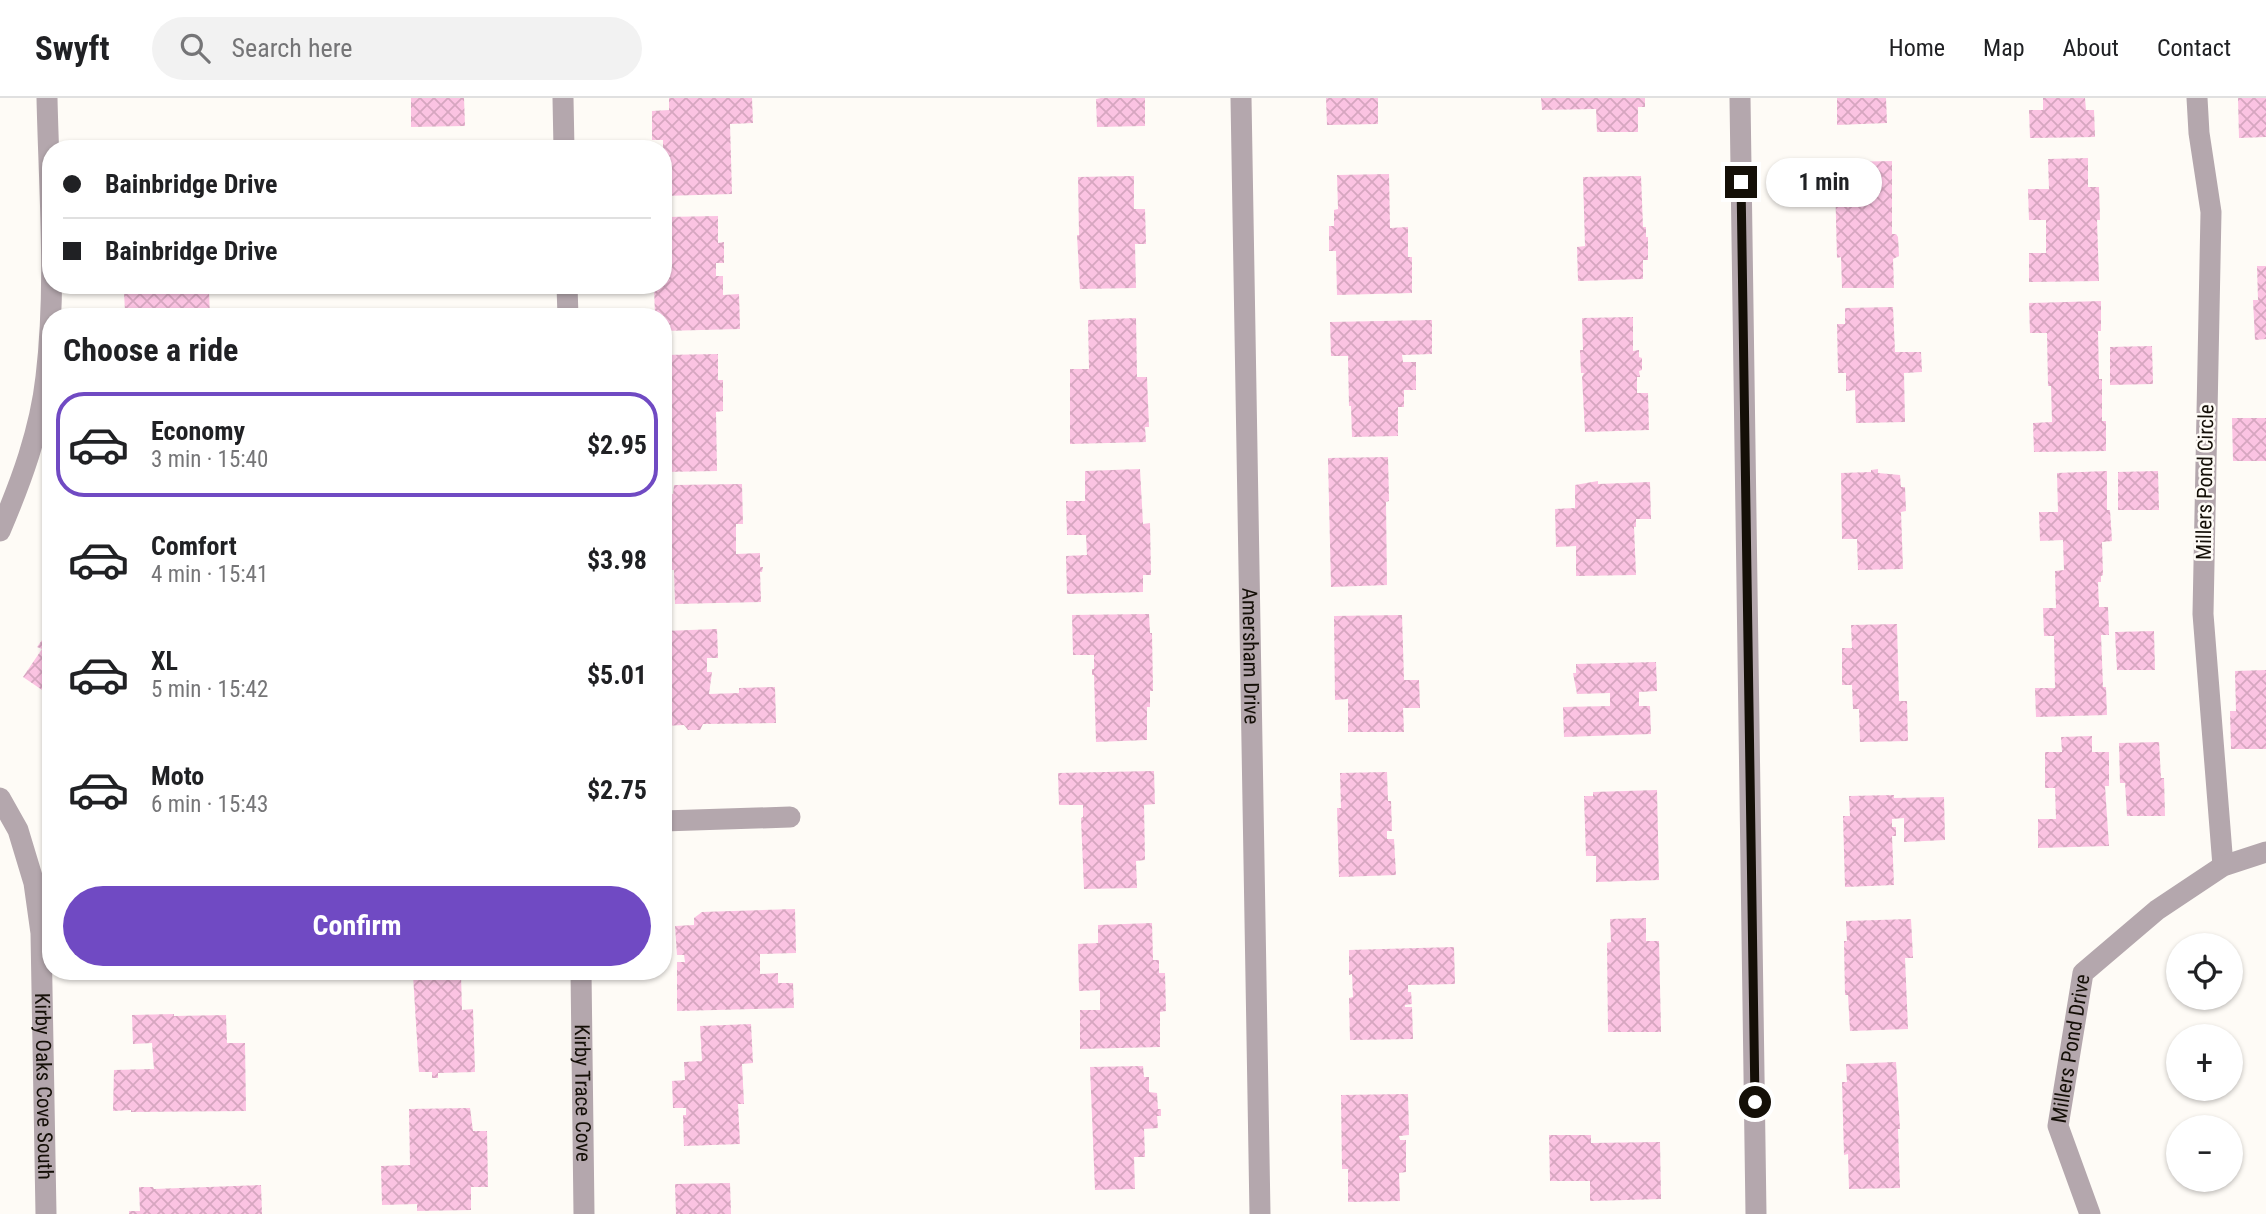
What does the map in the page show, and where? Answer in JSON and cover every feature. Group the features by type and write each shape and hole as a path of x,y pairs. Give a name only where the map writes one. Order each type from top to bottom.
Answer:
{"street":[{"path":"47,98 48,140"},
{"path":"563,98 564,140"},
{"name":"Amersham Drive","path":"1241,98 1260,1214"},
{"path":"1740,98 1756,1214"},
{"name":"Millers Pond Circle","path":"2197,98 2199,133 2211,212 2203,614 2223,866"},
{"path":"0,531 21,481 42,398"},
{"name":"Kirby Oaks Cove South","path":"0,798 18,830 22,843 34,883 41,933 46,1214"},
{"path":"672,821 790,817"},
{"name":"Millers Pond Drive","path":"2090,1214 2058,1126 2083,973 2157,910 2223,866 2266,852"},
{"name":"Kirby Trace Cove","path":"581,980 584,1214"}],"building":[{"path":"411,98 464,98 465,126 411,127"},
{"path":"669,98 752,98 753,123 730,124 732,194 672,196 672,140 652,140 652,111 669,110"},
{"path":"1145,98 1145,126 1097,127 1096,99"},
{"path":"1326,98 1378,98 1378,124 1327,125"},
{"path":"1541,98 1645,98 1645,107 1638,107 1638,132 1597,132 1596,109 1542,110"},
{"path":"1837,98 1886,98 1887,123 1837,125"},
{"path":"2043,98 2085,98 2086,110 2094,110 2095,137 2030,138 2029,110 2043,110"},
{"path":"2238,98 2266,98 2266,137 2239,138"},
{"path":"2088,158 2088,187 2099,187 2099,281 2029,282 2029,253 2046,253 2046,220 2029,220 2028,189 2049,189 2048,159"},
{"path":"1892,161 1892,234 1898,237 1899,256 1893,259 1894,288 1842,288 1841,257 1837,258 1835,180 1839,180 1839,162"},
{"path":"1389,174 1390,228 1408,227 1408,257 1412,257 1412,293 1337,295 1336,251 1329,251 1329,226 1334,226 1334,210 1338,209 1337,175"},
{"path":"1134,176 1134,209 1145,209 1146,244 1135,244 1136,288 1080,289 1078,177"},
{"path":"1641,176 1643,227 1646,227 1648,237 1648,260 1643,260 1643,279 1578,281 1577,247 1585,246 1583,177"},
{"path":"718,216 718,243 724,242 724,263 716,263 716,276 723,276 723,295 739,294 740,329 672,331 672,308 655,308 654,294 672,294 672,217"},
{"path":"2257,266 2266,266 2266,339 2255,340 2253,300 2258,300"},
{"path":"124,294 209,294 210,308 125,308"},
{"path":"2101,301 2101,331 2098,331 2099,379 2102,379 2102,421 2106,421 2106,451 2034,452 2033,423 2052,422 2051,386 2048,386 2047,333 2030,333 2029,303"},
{"path":"1893,307 1895,352 1921,352 1922,372 1904,373 1905,422 1856,423 1855,390 1846,391 1846,373 1838,373 1837,324 1845,324 1845,308"},
{"path":"1633,317 1633,351 1639,350 1639,357 1642,358 1642,370 1639,371 1640,377 1637,377 1637,393 1648,393 1649,430 1585,432 1584,373 1581,373 1580,350 1583,350 1582,318"},
{"path":"1136,318 1137,377 1147,377 1149,427 1145,427 1146,442 1070,444 1070,369 1089,369 1088,320"},
{"path":"1432,320 1432,354 1402,355 1403,362 1416,362 1416,390 1404,390 1404,407 1398,407 1398,436 1352,437 1348,356 1331,356 1330,322"},
{"path":"2152,346 2153,384 2110,385 2110,347"},
{"path":"718,354 718,380 723,380 723,411 716,412 717,471 672,472 672,355"},
{"path":"2232,418 2266,418 2266,461 2233,461"},
{"path":"1388,457 1387,585 1331,587 1328,458"},
{"path":"1140,469 1143,524 1150,523 1151,575 1143,575 1143,592 1067,594 1066,556 1087,555 1086,535 1067,535 1066,501 1085,501 1085,471"},
{"path":"1878,469 1878,473 1900,475 1901,487 1905,487 1906,511 1901,512 1903,569 1858,570 1857,539 1842,539 1841,473 1871,472"},
{"path":"2107,471 2107,510 2110,510 2112,541 2102,542 2103,575 2101,582 2098,582 2099,607 2108,607 2109,635 2101,635 2107,715 2036,717 2035,688 2055,688 2054,636 2044,636 2043,608 2056,608 2055,571 2064,570 2063,540 2040,541 2039,512 2058,512 2057,473"},
{"path":"2158,471 2159,510 2118,510 2118,472"},
{"path":"1598,481 1598,484 1650,482 1651,519 1636,519 1634,527 1636,575 1576,576 1576,546 1556,547 1555,509 1575,508 1575,485"},
{"path":"742,484 743,524 736,524 736,554 760,553 760,567 763,567 760,572 761,602 675,604 672,570 674,485"},
{"path":"1149,614 1153,691 1150,691 1150,707 1147,707 1147,740 1096,742 1092,675 1094,655 1073,655 1072,615"},
{"path":"1402,615 1404,680 1419,680 1420,708 1403,708 1404,732 1348,732 1348,699 1335,700 1334,616"},
{"path":"1897,624 1899,701 1907,701 1908,741 1860,742 1859,709 1853,709 1852,685 1842,685 1842,648 1852,648 1851,625"},
{"path":"717,629 718,658 707,658 707,672 712,672 709,694 739,693 739,688 775,687 776,723 703,724 700,730 688,730 684,725 672,726 672,631"},
{"path":"2154,631 2155,670 2117,670 2115,632"},
{"path":"42,649 42,690 23,677"},
{"path":"1656,662 1657,691 1639,692 1639,706 1650,706 1651,734 1564,737 1563,707 1610,706 1610,693 1577,694 1573,673 1576,673 1576,664"},
{"path":"2266,670 2266,749 2231,749 2230,711 2236,711 2235,671"},
{"path":"2092,736 2092,752 2109,752 2109,786 2105,786 2109,846 2038,848 2038,819 2056,819 2055,788 2045,788 2045,752 2062,752 2061,737"},
{"path":"2159,742 2165,816 2127,816 2125,783 2120,783 2119,743"},
{"path":"1154,771 1155,804 1144,805 1145,860 1136,861 1137,888 1084,889 1081,818 1083,805 1059,805 1058,773"},
{"path":"1387,772 1392,831 1387,831 1387,839 1394,839 1396,875 1339,877 1337,808 1341,808 1340,773"},
{"path":"1657,790 1659,880 1596,882 1596,856 1586,856 1584,796 1593,796 1593,792"},
{"path":"1894,795 1894,798 1944,797 1945,840 1904,842 1904,818 1892,819 1892,827 1896,827 1896,836 1892,836 1894,885 1845,887 1843,816 1850,816 1849,796"},
{"path":"795,909 796,953 760,954 760,974 778,973 778,983 793,983 794,1008 677,1011 677,962 685,962 684,955 677,955 675,926 694,925 694,918 702,912"},
{"path":"1646,918 1646,941 1659,941 1661,1032 1608,1032 1607,943 1611,942 1610,919"},
{"path":"1911,919 1913,958 1905,958 1908,1029 1850,1031 1848,995 1845,995 1846,921"},
{"path":"1152,923 1153,960 1159,960 1159,973 1165,973 1166,1011 1160,1012 1160,1047 1080,1049 1080,1010 1100,1010 1100,990 1079,991 1078,944 1098,943 1098,925"},
{"path":"1454,947 1455,984 1408,985 1412,1004 1405,1007 1412,1007 1413,1039 1350,1040 1349,998 1353,997 1352,974 1349,975 1349,950"},
{"path":"413,980 461,980 462,1010 473,1009 475,1072 438,1073 438,1078 432,1078 432,1072 419,1072"},
{"path":"132,1015 226,1015 227,1043 245,1043 246,1111 113,1111 114,1070 154,1069 152,1043 133,1044"},
{"path":"751,1024 753,1063 742,1064 744,1104 738,1104 740,1144 684,1146 683,1115 686,1115 686,1108 673,1108 672,1081 685,1080 684,1062 702,1061 700,1026"},
{"path":"1896,1062 1900,1188 1849,1189 1848,1154 1844,1155 1842,1082 1847,1082 1846,1064"},
{"path":"1143,1066 1144,1077 1149,1077 1149,1092 1157,1093 1161,1116 1157,1116 1158,1128 1144,1129 1145,1157 1134,1157 1135,1189 1095,1190 1090,1067"},
{"path":"1408,1094 1409,1135 1399,1136 1400,1140 1406,1140 1406,1172 1399,1173 1400,1201 1348,1202 1348,1169 1342,1169 1341,1095"},
{"path":"470,1108 473,1131 487,1131 488,1187 471,1187 471,1210 417,1211 417,1204 382,1205 381,1166 410,1165 409,1109"},
{"path":"1549,1135 1591,1135 1591,1143 1660,1142 1661,1199 1590,1201 1590,1181 1550,1181"},
{"path":"730,1183 731,1214 676,1214 675,1184"},
{"path":"261,1185 262,1214 129,1214 129,1211 140,1211 139,1187 154,1189"}],"route":[{"path":"1741,182 1755,1102"}]}
